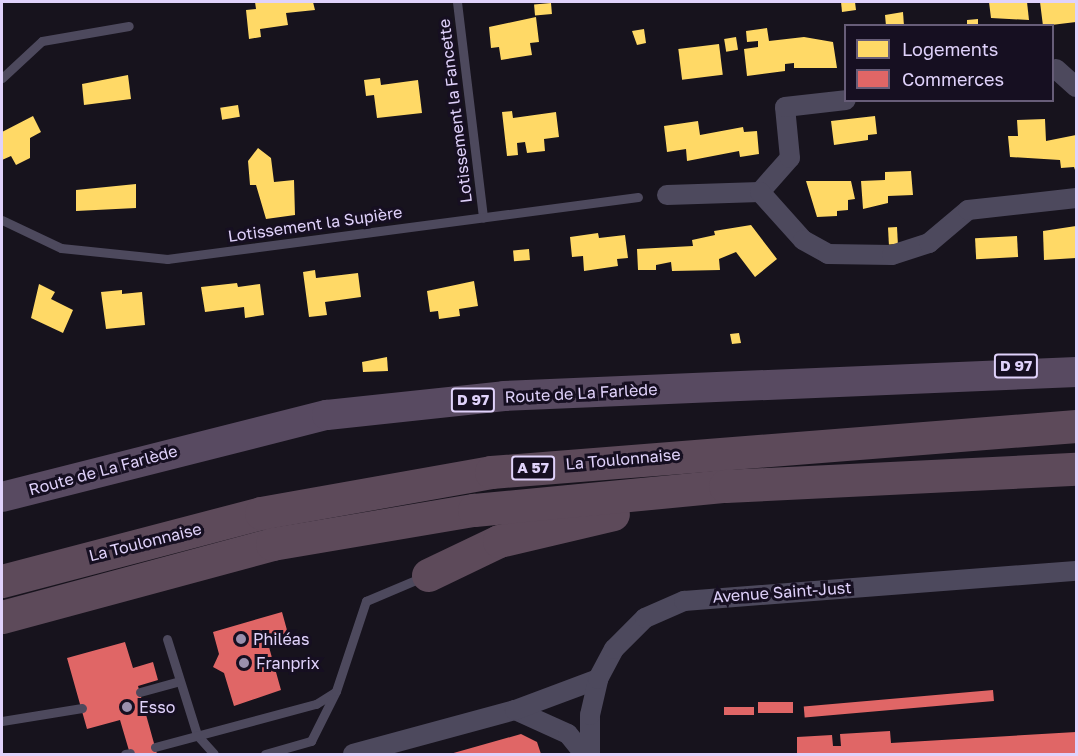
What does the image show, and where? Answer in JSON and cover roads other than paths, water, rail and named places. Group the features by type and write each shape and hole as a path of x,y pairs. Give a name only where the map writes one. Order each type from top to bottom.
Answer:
{"highway":[{"name":"La Toulonnaise","path":"2,581 261,513 491,472 1077,426"},
{"name":"La Toulonnaise","path":"2,617 272,544 389,522 577,498 1077,468"},
{"path":"428,575 499,541 555,524 978,474"}],"main road":[{"name":"Route de La Farlède","path":"955,373 1077,360"},
{"name":"Route de La Farlède","path":"2,497 327,415 504,396 955,373 1077,372"}],"street":[{"path":"1056,69 1077,87"},
{"path":"667,195 760,192 790,158 785,107 844,100"},
{"path":"760,192 803,240 828,254 892,255 929,243 968,210 1077,198"},
{"name":"Avenue Saint-Just","path":"590,754 590,715 598,679 614,649 645,618 684,601 1077,571"},
{"path":"353,754 515,710 598,679"},
{"path":"515,710 568,734 584,754"}],"lane":[{"name":"Lotissement la Fancette","path":"457,2 483,217"},
{"path":"2,78 42,41 129,26"},
{"name":"Lotissement la Supière","path":"2,220 61,248 167,259 638,197"},
{"path":"265,754 311,741 336,691 366,601 428,575"},
{"path":"167,639 197,735 214,754"},
{"path":"140,692 180,681"},
{"path":"155,747 316,704 336,691"},
{"path":"2,721 82,708"}],"place":[{"name":"Philéas","path":"241,639"},
{"name":"Franprix","path":"244,663"},
{"name":"Esso","path":"127,707"}]}
